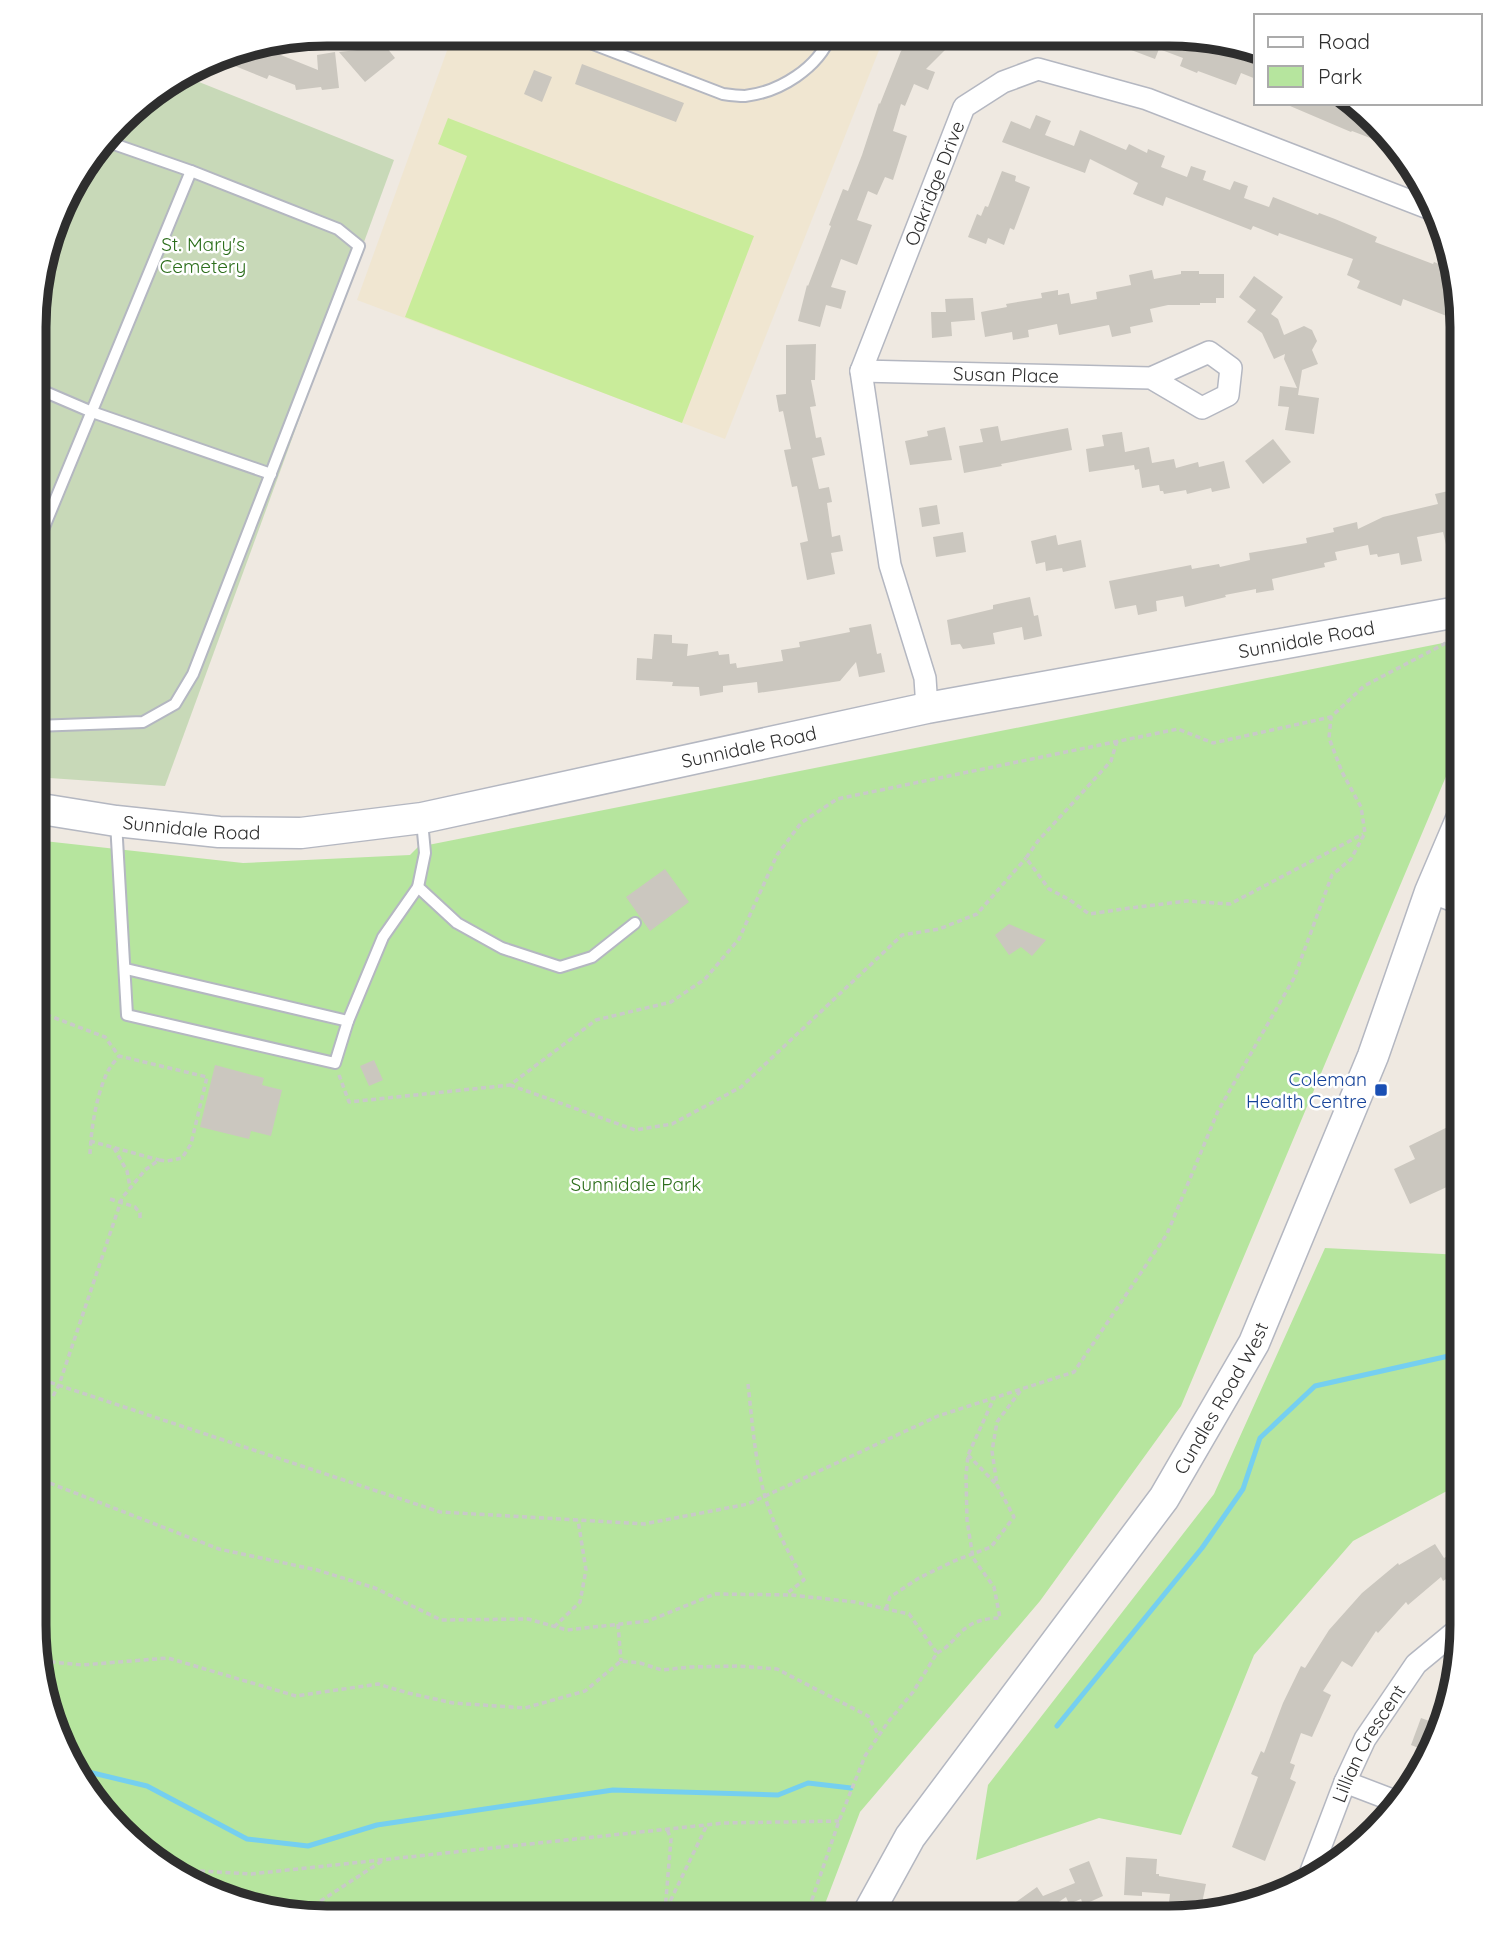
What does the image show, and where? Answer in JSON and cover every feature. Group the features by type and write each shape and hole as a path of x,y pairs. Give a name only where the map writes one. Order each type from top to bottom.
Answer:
{"main road":[{"name":"Sunnidale Road","path":"46,810 116,821 219,832 301,833 422,818 927,708 1450,621"},
{"name":"Cundles Road West","path":"872,1906 910,1837 1164,1498 1254,1343 1373,1056 1430,892 1450,845"}],"street":[{"name":"Oakridge Drive","path":"861,371 964,107 1003,82 1038,69 1147,99 1424,206"},
{"name":"Susan Place","path":"861,371 1152,378"},
{"path":"861,371 891,565 925,678 927,708"},
{"path":"1430,892 1450,900"},
{"name":"Lillian Crescent","path":"1313,1866 1345,1782 1365,1739 1416,1664 1450,1636"},
{"path":"1345,1782 1390,1799"}],"lane":[{"path":"598,46 723,94 744,96 769,90 794,79 814,61 824,46"},
{"path":"46,726 143,722 175,704 194,674 359,246 338,229 191,171 113,144"},
{"path":"46,523 191,171"},
{"path":"46,392 92,412 271,474"},
{"path":"116,821 127,1015 335,1063 348,1021 383,937 418,887 425,853 422,818"},
{"path":"418,887 457,923 502,948 561,967 592,957 635,923"},
{"path":"125,968 348,1021"}],"path":[{"path":"510,1085 596,1020 671,1002 705,979 739,939 777,855 801,823 837,799 1178,729 1213,743 1331,717 1364,686 1446,643 1450,635"},
{"path":"46,1381 440,1512 644,1524 748,1504 938,1416 1074,1371 1167,1234 1218,1111 1294,978 1332,875 1352,859 1365,833 1361,807 1342,772 1329,738 1331,717"},
{"path":"335,1063 349,1102 510,1085 635,1130 672,1124 741,1087 902,935 939,929 977,915 1038,841 1111,761 1117,741"},
{"path":"1026,858 1049,889 1089,914 1187,901 1230,904 1365,833"},
{"path":"46,1015 105,1037 119,1056 207,1077 191,1144 182,1158 159,1160 90,1141"},
{"path":"90,1154 90,1141 100,1095 107,1072 119,1056"},
{"path":"113,1147 127,1171 130,1187"},
{"path":"46,1402 59,1385 120,1202 145,1170 159,1160"},
{"path":"110,1199 135,1207 140,1213 139,1220"},
{"path":"748,1384 753,1432 765,1496 783,1543 804,1580 785,1595"},
{"path":"997,1486 992,1451 997,1422 1022,1388"},
{"path":"810,1906 865,1756 913,1692 937,1653 946,1649 967,1627 985,1619 1000,1618 994,1587 973,1558 967,1520 968,1455 995,1398"},
{"path":"886,1609 890,1597 919,1578 991,1547 1014,1517 997,1486 968,1455"},
{"path":"46,1482 219,1549 317,1570 375,1588 441,1620 528,1619 567,1630 648,1621 715,1594 785,1595 855,1602 909,1614 937,1653"},
{"path":"554,1627 580,1602 586,1570 578,1520"},
{"path":"618,1624 621,1661"},
{"path":"48,1662 82,1665 168,1658 296,1696 378,1684 453,1703 525,1708 585,1691 621,1661 640,1663 662,1670 738,1666 777,1669 867,1716 879,1736"},
{"path":"190,1870 251,1874 707,1825 839,1821"},
{"path":"668,1906 707,1825"},
{"path":"665,1906 671,1839 667,1829"},
{"path":"314,1905 384,1860"}],"shaded area":[{"path":"449,46 881,46 725,439 357,300"}],"green space":[{"name":"St. Mary's Cemetery","path":"192,79 394,160 165,786 46,778 46,308 60,236 74,202 93,170 115,141 141,115"},
{"path":"448,118 754,236 682,423 405,317 467,156 438,144"},
{"name":"Sunnidale Park","path":"1450,642 1450,767 1181,1406 1040,1601 860,1812 824,1906 326,1906 254,1896 202,1877 141,1836 115,1810 93,1781 74,1749 60,1715 46,1643 46,841 243,863 410,855 418,847"},
{"path":"1325,1248 1450,1254 1450,1489 1353,1541 1254,1655 1181,1835 1099,1818 976,1860 988,1785 1214,1494"}],"building":[{"path":"364,46 390,46 387,48 395,58 365,82 339,52 366,49"},
{"path":"906,46 949,46 926,69 935,72 928,90 914,84 905,106 901,104 893,131 907,136 893,180 885,177 877,195 868,191 857,220 872,225 857,265 841,259 831,287 846,291 841,309 826,305 820,327 798,321 807,285 831,226 829,225 843,189 848,191 879,103 901,51"},
{"path":"1121,46 1188,46 1242,55 1254,58 1254,78 1241,73 1236,85 1180,66 1183,58 1159,49 1155,59"},
{"path":"271,51 318,70 317,55 335,52 339,88 296,90 295,85 269,75 267,79 235,66 238,60"},
{"path":"582,64 684,103 676,122 575,84"},
{"path":"534,70 552,77 542,102 524,94"},
{"path":"1288,105 1342,105 1382,143"},
{"path":"1036,115 1051,121 1045,135 1074,146 1080,130 1126,150 1129,144 1147,153 1148,149 1165,156 1161,167 1187,177 1191,166 1206,171 1203,180 1230,190 1234,181 1248,186 1244,198 1269,207 1273,197 1377,237 1375,242 1444,266 1450,317 1403,299 1401,306 1357,288 1360,281 1347,275 1353,259 1279,233 1278,236 1253,226 1251,230 1166,197 1163,206 1133,194 1138,183 1090,159 1085,173 1002,142 1011,121 1030,129"},
{"path":"1002,171 1016,176 1015,181 1030,187 1014,230 1010,228 1004,245 988,238 986,244 968,237 977,214 981,216 985,206 988,207"},
{"path":"1152,270 1154,279 1181,274 1181,271 1224,274 1224,298 1216,298 1216,303 1168,305 1150,309 1153,322 1130,327 1131,333 1112,337 1109,325 1059,335 1057,324 1028,330 1029,337 1013,340 1012,332 985,337 981,312 1007,307 1006,304 1042,298 1041,293 1058,290 1058,295 1069,293 1071,304 1097,299 1096,292 1131,285 1129,275"},
{"path":"1254,276 1283,297 1271,314 1278,319 1284,335 1304,326 1312,330 1317,341 1312,350 1318,364 1302,370 1298,395 1319,398 1314,434 1285,430 1289,407 1278,406 1280,386 1297,388 1284,359 1285,354 1274,359 1262,333 1247,322 1256,310 1239,297"},
{"path":"973,298 975,320 951,322 952,336 932,338 931,312 946,312 945,299"},
{"path":"816,344 815,380 811,380 816,406 810,407 816,438 821,437 825,455 812,458 819,489 829,487 832,502 827,503 832,537 840,535 843,551 831,553 835,574 807,580 800,543 808,541 797,486 792,487 784,450 791,449 783,411 779,412 776,395 786,394 786,345"},
{"path":"998,426 1001,441 1068,428 1072,450 964,473 959,446 983,442 980,429"},
{"path":"945,427 952,460 910,465 905,441 928,436 927,431"},
{"path":"1122,432 1125,452 1149,447 1152,463 1174,459 1176,468 1198,462 1199,467 1224,461 1230,488 1212,492 1211,488 1187,494 1186,490 1164,494 1159,485 1142,488 1139,469 1135,470 1134,465 1089,472 1086,449 1104,446 1102,435"},
{"path":"1273,439 1291,462 1263,484 1245,461"},
{"path":"1450,491 1450,553 1443,532 1417,537 1422,561 1401,565 1399,553 1378,557 1377,554 1370,555 1368,545 1335,552 1337,560 1324,563 1325,567 1272,579 1274,590 1256,593 1256,589 1185,607 1183,596 1156,601 1157,611 1138,615 1136,605 1115,609 1109,581 1191,565 1192,569 1219,564 1220,567 1250,560 1249,553 1307,543 1306,538 1334,532 1333,528 1357,522 1358,529 1383,517 1438,504 1435,494"},
{"path":"937,505 940,524 922,527 919,508"},
{"path":"963,532 966,552 936,557 933,537"},
{"path":"1056,535 1058,545 1081,540 1086,567 1063,572 1062,568 1046,571 1045,562 1036,564 1031,541"},
{"path":"1030,597 1034,616 1038,615 1042,636 1024,640 1022,627 993,633 995,644 963,649 960,644 951,645 947,620 993,609 993,605"},
{"path":"871,624 877,654 881,653 885,672 859,677 856,662 840,681 758,693 757,682 723,686 723,692 700,696 699,687 636,680 637,658 652,659 654,634 672,635 672,643 688,644 687,656 718,651 719,655 729,654 730,664 736,663 737,668 783,661 781,650 800,647 799,642 850,632 849,628"},
{"path":"665,869 689,902 650,931 626,897"},
{"path":"1009,924 1046,940 1032,956 1021,947 1009,955 995,935"},
{"path":"374,1060 383,1080 369,1086 360,1066"},
{"path":"215,1065 264,1078 262,1085 282,1090 271,1136 251,1131 249,1139 200,1127"},
{"path":"1450,1126 1450,1186 1410,1204 1394,1169 1415,1159 1409,1146"},
{"path":"1435,1544 1444,1558 1450,1555 1450,1577 1443,1581 1441,1577 1408,1605 1406,1602 1378,1633 1376,1631 1352,1667 1342,1661 1323,1691 1331,1695 1312,1737 1301,1733 1290,1763 1295,1765 1290,1779 1296,1782 1265,1861 1232,1847 1258,1777 1251,1774 1261,1751 1264,1753 1301,1666 1305,1668 1329,1630 1362,1593 1398,1563 1399,1565"},
{"path":"1421,1718 1433,1722 1422,1749 1411,1745"},
{"path":"1126,1857 1157,1859 1156,1874 1159,1876 1206,1884 1202,1903 1186,1905 1169,1902 1170,1894 1142,1892 1142,1896 1124,1895"},
{"path":"1089,1861 1103,1896 1083,1905 1081,1899 1069,1904 1066,1897 1053,1906 1013,1904 1037,1887 1043,1896 1075,1883 1069,1869"}],"waterway":[{"path":"1057,1726 1202,1548 1243,1489 1260,1438 1315,1386 1450,1356"},
{"path":"87,1772 147,1786 247,1839 308,1846 377,1825 613,1790 778,1795 808,1783 851,1788"}],"place":[{"name":"Coleman Health Centre","path":"1381,1090"}]}
